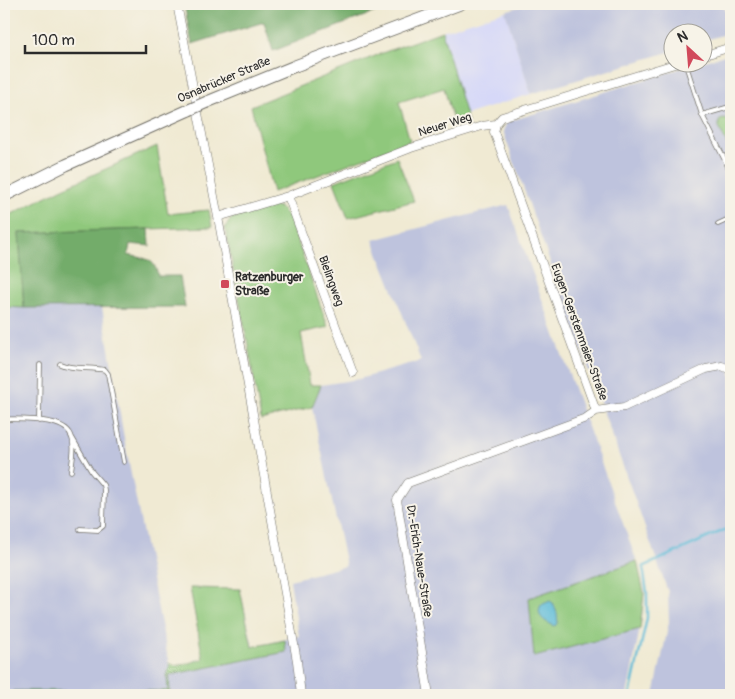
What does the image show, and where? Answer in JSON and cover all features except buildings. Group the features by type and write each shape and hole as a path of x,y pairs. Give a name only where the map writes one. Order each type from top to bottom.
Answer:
{"main road":[{"name":"Osnabrücker Straße","path":"4,196 66,165 207,102 295,66 460,4"}],"street":[{"path":"177,4 218,217 298,661 301,695"},
{"path":"712,53 731,47"},
{"name":"Neuer Weg","path":"218,217 288,196 411,148 482,126 496,124 502,117 662,68"},
{"name":"Eugen-Gerstenmaier-Straße","path":"496,124 494,132 596,411 624,407 706,369 722,366 731,370"},
{"name":"Bielingweg","path":"288,196 353,373"},
{"name":"Dr.-Erich-Naue-Straße","path":"429,695 398,500 408,483 586,418 596,411"}],"lane":[{"path":"687,72 702,115 731,172"},
{"path":"702,115 726,108 731,111"},
{"path":"718,224 731,218"},
{"path":"60,364 67,367 93,367 105,370 108,374 124,462"},
{"path":"39,421 40,365"},
{"path":"4,420 39,421 65,427 92,472 103,485 104,490 103,526 98,530 80,530"},
{"path":"71,436 73,447 72,471"}],"shaded area":[{"path":"528,4 722,4 731,23 731,32 712,38 712,22 662,22 662,54 531,94 505,11"},
{"path":"505,11 531,94 465,115 442,31"},
{"path":"731,53 731,695 654,695 669,622 668,592 503,131 507,122 669,72 712,72 712,59"},
{"path":"508,205 638,565 644,593 642,617 627,695 4,695 4,307 102,307 125,444 169,664 173,666 192,663 195,660 203,659 190,588 240,589 253,647 299,636 290,580 346,566 312,407 321,385 359,379 421,361 373,240"}],"green space":[{"path":"184,4 372,4 375,12 273,51 264,22 192,44"},
{"path":"372,4 398,4 375,12"},
{"path":"442,31 468,123 455,127 444,88 399,102 410,141 273,192 251,106"},
{"path":"723,118 731,120 731,153 719,127 719,121"},
{"path":"157,146 168,214 209,210 212,227 19,233 24,308 4,307 4,218 61,189"},
{"path":"397,158 414,201 348,218 334,182"},
{"path":"273,206 279,207 289,217 328,327 301,333 310,385 321,385 312,407 261,420 225,227 232,218"},
{"path":"149,229 150,246 130,244 128,255 144,258 151,262 158,276 180,276 185,307 24,308 19,233"},
{"path":"637,561 644,593 640,629 534,657 529,598"},
{"path":"190,588 240,589 252,647 285,640 286,652 169,675 170,695 13,695 13,691 168,691 167,675 170,664 182,665 203,659"}],"water":[{"path":"550,601 553,603 557,613 558,623 555,626 542,618 539,612 541,605"}],"waterway":[{"path":"630,695 647,618 647,593 643,567 731,527"}],"place":[{"name":"Ratzenburger Straße","path":"225,284"}]}
